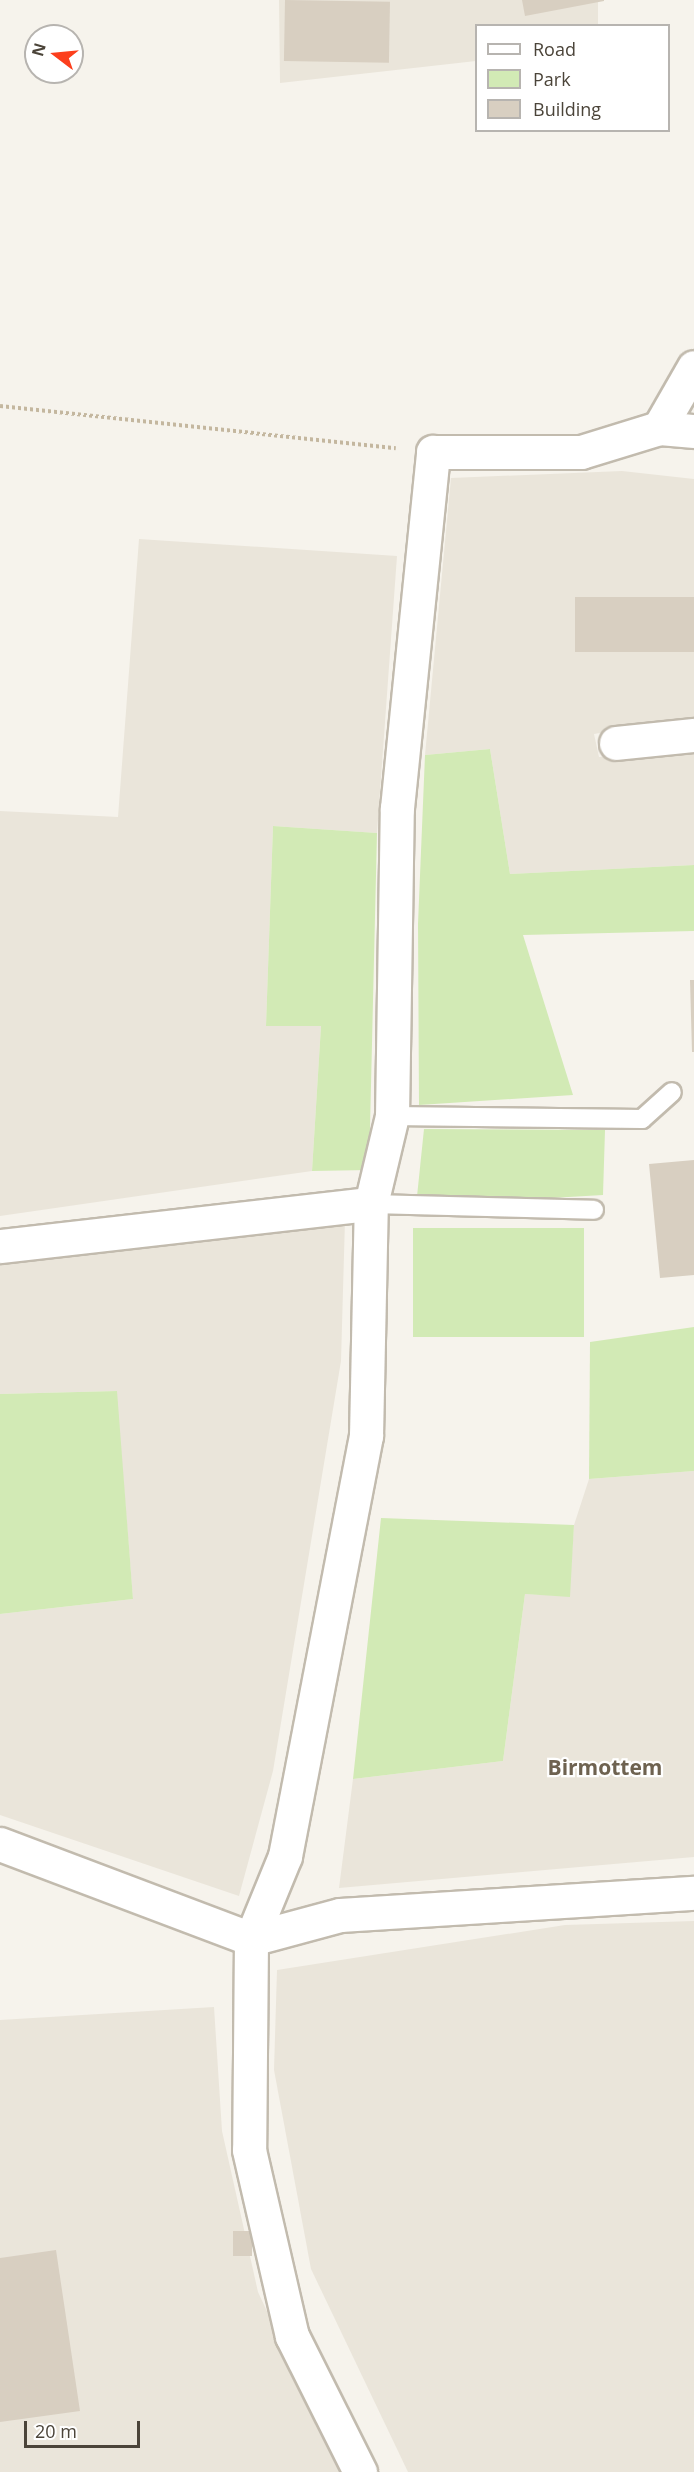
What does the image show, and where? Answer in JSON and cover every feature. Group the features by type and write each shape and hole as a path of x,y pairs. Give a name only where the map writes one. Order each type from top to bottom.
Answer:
{"street":[{"path":"659,428 694,367"},
{"path":"360,2472 292,2336 249,2151 251,1939 285,1856 366,1436 371,1204 392,1116 397,808 433,452 581,452 659,428 694,431"},
{"path":"616,743 694,735"},
{"path":"0,1246 371,1204"},
{"path":"0,1844 251,1939 340,1915 694,1893"}],"lane":[{"path":"392,1116 642,1119 672,1092"},
{"path":"371,1204 594,1210"}],"path":[{"path":"0,406 433,452"}],"shaded area":[{"path":"279,0 598,0 598,24 475,24 475,61 280,83"},
{"path":"622,471 694,479 694,717 594,734 599,757 694,750 694,865 510,874 490,749 425,755 451,478"},
{"path":"139,539 397,556 377,833 273,826 266,1026 321,1026 312,1171 0,1216 0,811 118,817"},
{"path":"345,1220 341,1361 273,1771 239,1896 0,1815 0,1614 133,1599 116,1391 0,1394 0,1259"},
{"path":"694,1471 694,1857 339,1888 353,1779 503,1761 525,1594 569,1596 574,1525 589,1479"},
{"path":"694,1921 694,2472 408,2472 311,2269 274,2070 277,1970 565,1925"},
{"path":"214,2007 222,2131 258,2292 342,2472 0,2472 0,2020"}],"green space":[{"path":"490,749 510,874 694,865 694,931 523,935 573,1095 419,1105 418,924 425,755"},
{"path":"273,826 377,833 369,1170 312,1171 321,1026 266,1026"},
{"path":"424,1129 605,1130 603,1195 416,1206"},
{"path":"413,1228 584,1228 584,1337 413,1337"},
{"path":"694,1327 694,1471 589,1479 590,1342"},
{"path":"117,1391 133,1599 0,1614 0,1394"},
{"path":"381,1518 574,1525 570,1597 525,1594 503,1761 353,1779"}],"building":[{"path":"285,0 390,2 389,63 284,61"},
{"path":"522,0 604,0 604,1 525,16"},
{"path":"575,597 694,597 694,652 575,652"},
{"path":"690,980 694,980 694,1052 692,1052"},
{"path":"694,1160 694,1275 660,1278 649,1164"},
{"path":"233,2231 252,2231 252,2256 233,2256"},
{"path":"56,2250 80,2411 0,2422 0,2258"}],"district":[{"name":"Birmottem","path":"605,1767"}]}
